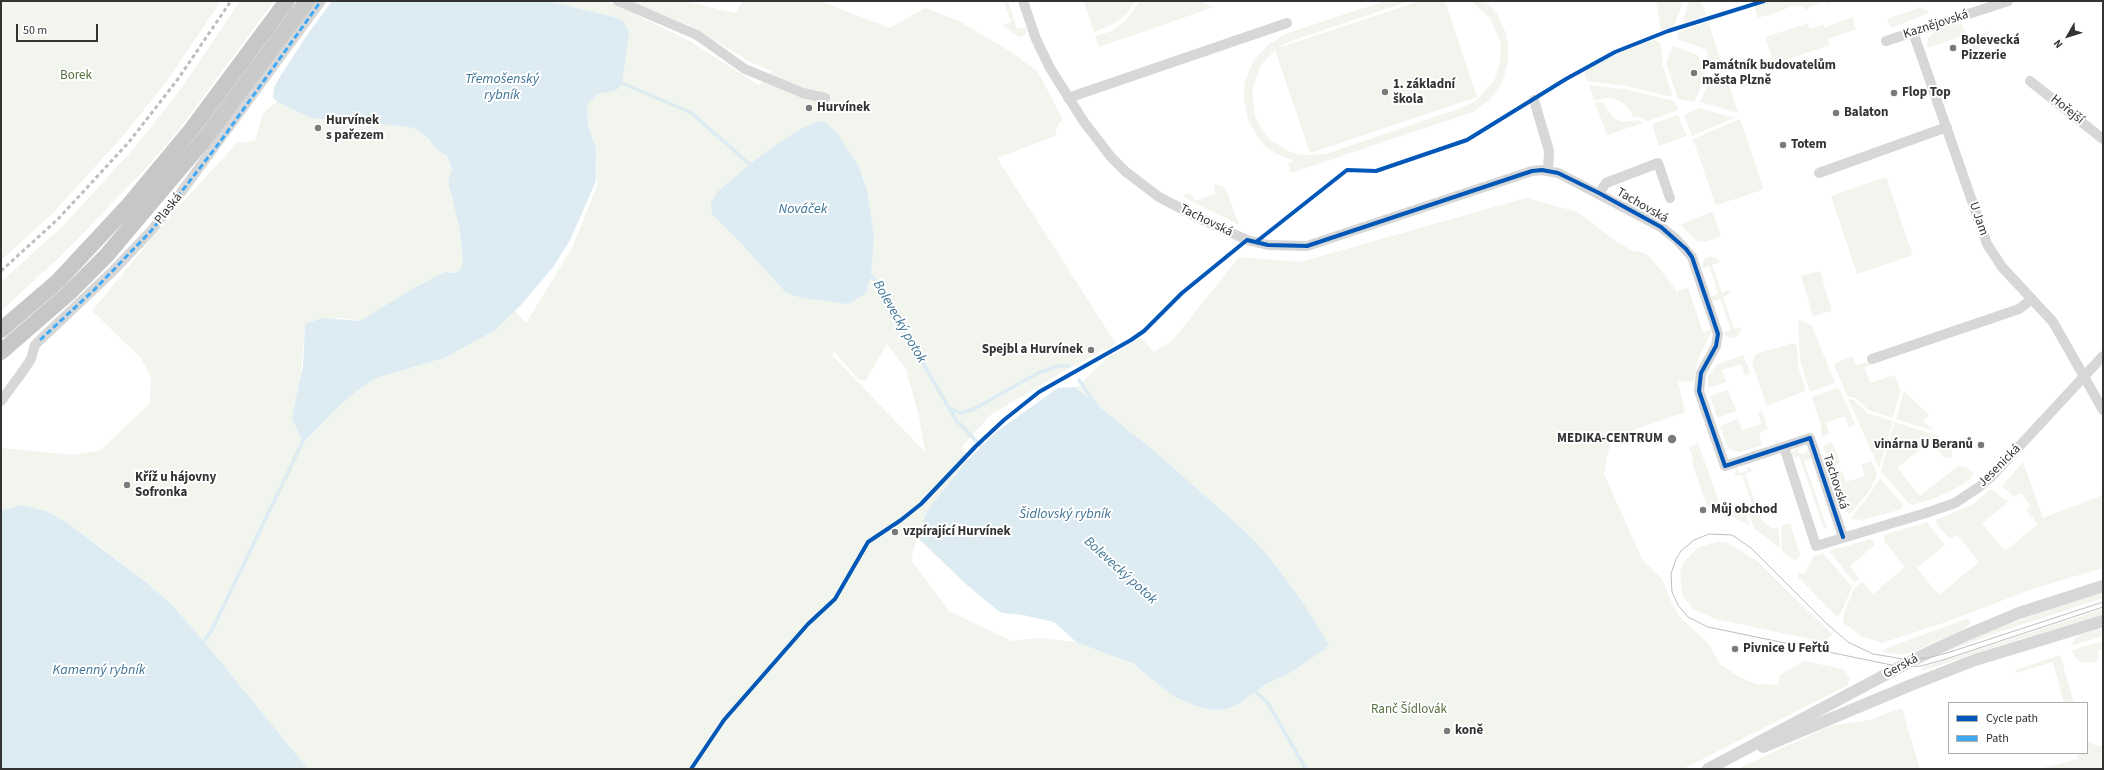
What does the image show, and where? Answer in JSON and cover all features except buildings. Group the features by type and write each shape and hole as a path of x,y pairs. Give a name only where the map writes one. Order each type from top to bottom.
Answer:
{"highway":[{"path":"1,330 58,281 94,244 191,130 287,1"},
{"path":"1,352 68,293 106,256 203,141"}],"main road":[{"path":"203,141 307,1"}],"street":[{"name":"Plaská","path":"1,401 31,359 35,345 151,231 322,1"},
{"path":"618,1 696,35 745,69 803,93 825,98"},
{"name":"Tachovská","path":"1023,1 1036,39 1068,98 1097,140 1111,157 1144,186 1176,206 1247,240 1268,245 1288,247 1307,246 1386,221 1532,171 1548,171 1566,176 1664,229 1676,239 1692,257 1718,334 1716,346 1701,373 1698,391 1725,466 1810,438 1843,537"},
{"name":"Kaznějovská","path":"1886,42 2008,1"},
{"path":"1068,98 1287,23"},
{"name":"U Jam","path":"1913,32 1987,244 2002,267 2053,322 2103,410"},
{"name":"Hořejší","path":"2030,81 2103,139"},
{"path":"1534,100 1549,151 1548,171"},
{"path":"1819,173 1947,127"},
{"path":"1599,193 1606,183 1658,163 1670,198"},
{"path":"1872,359 2019,309 2032,299"},
{"name":"Jesenická","path":"1843,537 1926,513 1955,502 1979,488 2084,378 2103,356"},
{"path":"1784,447 1816,546 1843,537"},
{"name":"Gerská","path":"1708,769 1915,659 1977,630 2048,603 2103,586"},
{"name":"Gerská","path":"1714,769 1911,685 1968,663 2103,621"}],"green space":[{"name":"Borek","path":"1,1 221,1 167,81 122,137 53,213 1,260"},
{"path":"240,1 274,1 178,131 146,168 65,252 1,311 1,282 64,225 135,147 180,90"},
{"name":"Ranč Šídlovák","path":"548,1 607,1 688,40 759,85 772,71 750,62 693,27 629,1 685,1 735,13 743,1 820,1 890,28 925,8 959,21 1011,52 1038,72 1063,120 1058,124 1055,136 997,158 1116,344 1066,370 989,416 963,446 967,461 928,509 918,534 911,560 949,611 1012,641 1038,638 1076,642 1126,660 1181,700 1195,706 1214,710 1228,709 1239,704 1266,684 1292,672 1325,649 1329,645 1302,601 1247,533 1159,455 1076,388 1107,358 1141,338 1154,352 1172,341 1239,257 1300,262 1526,198 1578,212 1615,241 1633,251 1645,253 1652,259 1678,293 1679,290 1688,288 1703,332 1712,330 1698,359 1694,381 1678,382 1685,412 1614,437 1608,452 1604,474 1642,559 1662,579 1672,604 1680,617 1707,642 1720,664 1741,678 1756,684 1778,685 1780,675 1804,661 1843,669 1850,677 1848,685 1683,769 308,769 207,645 172,605 147,583 68,523 46,511 21,505 1,511 1,448 73,455 101,450 150,403 151,377 141,358 92,311 178,207 237,143 255,141 263,113 277,102 311,118 414,128 427,137 436,149 448,157 452,170 448,181 459,226 463,258 462,268 456,273 445,272 412,289 360,321 339,318 305,324 300,384 305,442 337,408 363,386 379,377 444,358 494,331 515,311 526,323 573,246 597,186 596,148 588,126 587,105 598,94 614,91 614,17","holes":["807,126 837,133 863,176 867,189 874,237 871,276 866,293 819,300 786,293 739,241 712,214 718,191 759,157","887,344 906,369 919,417 925,452 832,355 835,352 859,380 866,380"]},
{"path":"1004,1 1008,1 1017,29 1025,27 1027,31 1024,36 1019,37 1004,27 1003,25 1011,22"},
{"path":"1084,1 1135,1 1128,12 1116,23 1094,32"},
{"path":"1140,1 1203,2 1214,7 1099,47 1095,36 1109,32 1124,22"},
{"path":"1385,1 1410,1 1288,42 1278,48 1419,1 1445,1 1477,97 1310,153 1275,50 1261,65 1252,90 1255,117 1265,134 1272,141 1288,151 1297,154 1326,154 1461,108 1477,100 1495,79 1500,62 1501,44 1490,18 1471,1 1484,1 1490,6 1497,14 1506,33 1508,43 1508,63 1502,83 1490,99 1473,112 1291,173 1288,163 1294,161 1275,153 1266,147 1259,139 1248,120 1244,100 1244,89 1246,79 1254,60 1268,45 1285,34"},
{"path":"1656,1 1683,1 1674,26 1661,31"},
{"path":"1689,1 1701,1 1706,15 1684,23 1683,21"},
{"path":"1763,1 1834,1 1827,4 1826,2 1809,7 1807,10 1802,5 1796,7 1795,5 1768,16 1758,18 1754,4"},
{"path":"1921,7 1929,13 1891,28 1887,19"},
{"path":"1852,17 1856,29 1828,39 1830,45 1763,67 1761,61 1772,57 1765,37 1808,23 1810,29 1823,24 1824,28"},
{"path":"1707,22 1709,24 1724,71 1715,74 1706,49 1677,39 1679,32"},
{"path":"1961,23 1965,32 1962,36 1927,48 1928,38 1936,30"},
{"path":"1990,31 1975,57 1969,38"},
{"path":"1654,40 1660,42 1663,60 1662,63 1673,97 1621,85 1587,81 1584,72 1601,61 1625,50"},
{"path":"1673,46 1698,55 1705,77 1694,102 1678,99 1666,63"},
{"path":"1726,76 1738,113 1700,102 1709,81"},
{"path":"1589,85 1624,89 1675,101 1678,110 1648,121 1638,116 1634,118 1627,106 1618,100 1610,98 1594,100"},
{"path":"1600,102 1604,104 1612,116 1616,119 1623,122 1638,120 1643,123 1607,135 1595,103"},
{"path":"1700,108 1734,118 1692,136 1684,115"},
{"path":"1678,115 1687,136 1659,146 1652,124"},
{"path":"1740,119 1763,188 1762,190 1717,205 1715,204 1693,139"},
{"path":"1886,177 1913,255 1857,274 1831,196"},
{"path":"1214,185 1220,185 1226,189 1239,225 1182,196 1190,193 1195,201 1215,194"},
{"path":"1711,212 1721,236 1706,242 1697,241 1680,225"},
{"path":"1710,256 1720,262 1712,265 1722,293 1729,290 1730,294 1723,297 1734,329 1741,327 1740,333 1734,338 1728,337 1723,333 1731,330 1720,299 1712,301 1711,297 1718,294 1709,266 1701,269 1704,259"},
{"path":"1820,271 1832,311 1813,316 1801,276"},
{"path":"1800,320 1812,326 1835,383 1810,392 1800,360 1798,322"},
{"path":"1793,343 1797,346 1798,366 1806,391 1768,405 1766,404 1752,363 1756,354"},
{"path":"1743,355 1750,372 1749,374 1745,375 1741,364 1722,370 1726,382 1708,388 1708,377 1716,365"},
{"path":"1852,356 1856,365 1869,362 1873,364 1865,367 1870,383 1895,375 1900,391 1893,418 1869,410 1855,398 1847,396 1834,364"},
{"path":"1837,388 1840,390 1855,424 1849,427 1845,416 1826,422 1829,434 1821,437 1821,425 1812,397"},
{"path":"1728,390 1736,411 1717,418 1710,396"},
{"path":"1904,391 1929,415 1923,421 1934,431 1896,419"},
{"path":"1848,399 1854,400 1867,413 1893,421 1879,468"},
{"path":"1762,411 1768,429 1759,433 1762,445 1740,452 1733,451 1727,445 1720,426 1738,419 1742,430 1761,424 1758,412"},
{"path":"1894,422 1938,436 1952,449 1952,456 1950,458 1944,457 1930,441 1897,468 1920,496 1958,466 1968,468 1974,473 1970,479 1957,488 1935,498 1912,505 1909,504 1881,471"},
{"path":"1832,442 1840,463 1830,466 1823,446"},
{"path":"1698,443 1718,500 1717,503 1707,506 1692,463 1694,461 1689,447"},
{"path":"1799,447 1798,453 1804,455 1806,450 1812,458 1804,461 1827,528 1824,529 1799,456 1791,458 1792,452"},
{"path":"1871,461 1877,474 1876,477 1868,493 1849,515 1833,475 1842,471 1846,482 1865,476 1861,465"},
{"path":"2023,462 2043,518 2103,495 2103,568 2035,588 1946,622 1882,643 1863,637 1843,623 1844,613 1854,589 1862,581 1873,594 1905,567 1884,541 1884,535 1927,522 1945,545 1917,568 1939,595 1979,562 1957,535 1952,539 1948,537 1937,525 1936,520 1972,505 1991,489 2008,502 1982,524 2005,551 2038,524 2026,510 2031,506 2021,493 2014,497 2002,486"},
{"path":"1747,466 1753,471 1745,474 1761,520 1773,529 1778,527 1780,548 1754,528 1748,511 1754,509 1742,475 1734,476 1737,468 1739,473 1748,471"},
{"path":"1880,478 1903,505 1902,509 1866,519 1856,520 1851,518 1870,494"},
{"path":"1725,506 1737,515 1745,512 1750,526 1727,514"},
{"path":"1790,523 1800,554 1797,560 1792,559 1782,551 1781,526"},
{"path":"1871,539 1875,545 1850,566 1860,579 1854,582 1829,551"},
{"path":"1718,542 1728,543 1757,561 1832,634 1825,642 1715,619 1693,609 1682,595 1680,571 1684,562 1698,547"},
{"path":"1823,553 1852,587 1841,613 1837,617 1798,577 1799,573 1804,574 1814,556"},
{"path":"2103,592 2103,598 1993,634 1940,654 1990,631"},
{"path":"2103,609 2103,615 1994,647 1923,671 1921,668"},
{"path":"1968,618 1971,623 1960,631 1913,652 1903,655 1882,652 1887,648"},
{"path":"2103,628 2103,636 2071,646 2075,638 2079,635"},
{"path":"2103,641 2103,649 2097,651 2099,658 2096,662 2082,663 2074,656 2072,650"},
{"path":"2060,655 2074,702 2064,702 2053,662 2016,673 2015,670"},
{"path":"1902,708 1920,769 1737,769 1830,726 1869,720"},
{"path":"2088,742 2094,745 2103,746 2103,769 2039,769 2078,759 2077,754 2088,754"}],"water":[{"name":"Třemošenský rybník","path":"332,1 548,1 622,20 629,32 622,83 619,88 614,91 598,94 587,105 588,126 596,148 596,181 570,240 554,266 522,304 494,331 444,358 379,377 363,386 337,408 303,443 292,418 303,366 305,324 323,318 360,321 412,289 445,272 456,273 462,268 463,258 459,226 448,181 452,170 448,157 436,149 427,137 414,128 311,118 277,102 273,97 274,87 281,75 307,35"},
{"name":"Nováček","path":"818,121 826,123 837,133 858,165 867,189 874,237 871,276 866,293 848,304 802,298 786,293 739,241 712,214 711,203 718,191 759,157 797,131"},
{"name":"Šidlovský rybník","path":"1075,387 1159,455 1247,533 1269,557 1302,601 1329,645 1325,649 1292,672 1266,684 1239,704 1228,709 1214,710 1195,706 1173,696 1132,663 1076,642 1054,622 1023,615 1003,613 997,610 966,584 920,540 918,534 928,509 967,461 996,432 1058,388"},
{"name":"Kamenný rybník","path":"21,505 46,511 68,523 147,583 172,605 207,645 308,769 1,769 1,511"}],"waterway":[{"name":"Bolevecký potok","path":"619,82 690,112 752,166"},
{"name":"Bolevecký potok","path":"869,273 875,280 956,420 984,449"},
{"path":"949,408 960,413 974,409 1038,373 1058,366 1069,366"},
{"path":"1079,380 1099,409"},
{"path":"202,645 212,630 304,439"},
{"name":"Bolevecký potok","path":"1252,689 1267,702 1306,769"}],"tram line":[{"path":"2103,602 1947,653 1927,658 1904,659 1873,654 1848,642 1826,623 1751,548 1732,535 1709,534 1694,540 1681,551 1676,559 1671,574 1672,592 1678,605 1688,617 1708,627 1901,667 1921,666 1943,660 2103,607"}],"railway":[{"path":"1,271 58,219 129,142 178,79 231,1"}],"marked path":[{"path":"40,340 95,289 151,231 220,142 321,1"}],"cycle path":[{"path":"1256,242 1347,170 1376,171 1467,140 1566,79 1615,52 1668,31 1764,1"},
{"path":"691,769 724,720 808,624 835,599 868,542 901,520 921,504 976,446 1004,420 1039,392 1131,340 1144,331 1182,293 1247,240 1268,245 1307,246 1532,171 1542,170 1558,173 1599,193 1661,227 1686,249 1692,257 1718,334 1716,346 1701,373 1699,391 1725,466 1810,438 1843,537"}],"place":[{"name":"Bolevecká Pizzerie","path":"1953,48"},
{"name":"Památník budovatelům města Plzně","path":"1694,73"},
{"name":"1. základní škola","path":"1385,92"},
{"name":"Flop Top","path":"1894,93"},
{"name":"Hurvínek","path":"809,108"},
{"name":"Balaton","path":"1836,113"},
{"name":"Hurvínek s pařezem","path":"318,128"},
{"name":"Totem","path":"1783,145"},
{"name":"Spejbl a Hurvínek","path":"1091,350"},
{"name":"MEDIKA-CENTRUM","path":"1672,439"},
{"name":"vinárna U Beranů","path":"1981,445"},
{"name":"Kříž u hájovny Sofronka","path":"127,485"},
{"name":"Můj obchod","path":"1703,510"},
{"name":"vzpírající Hurvínek","path":"895,532"},
{"name":"Pivnice U Feřtů","path":"1735,649"},
{"name":"koně","path":"1447,731"}]}
